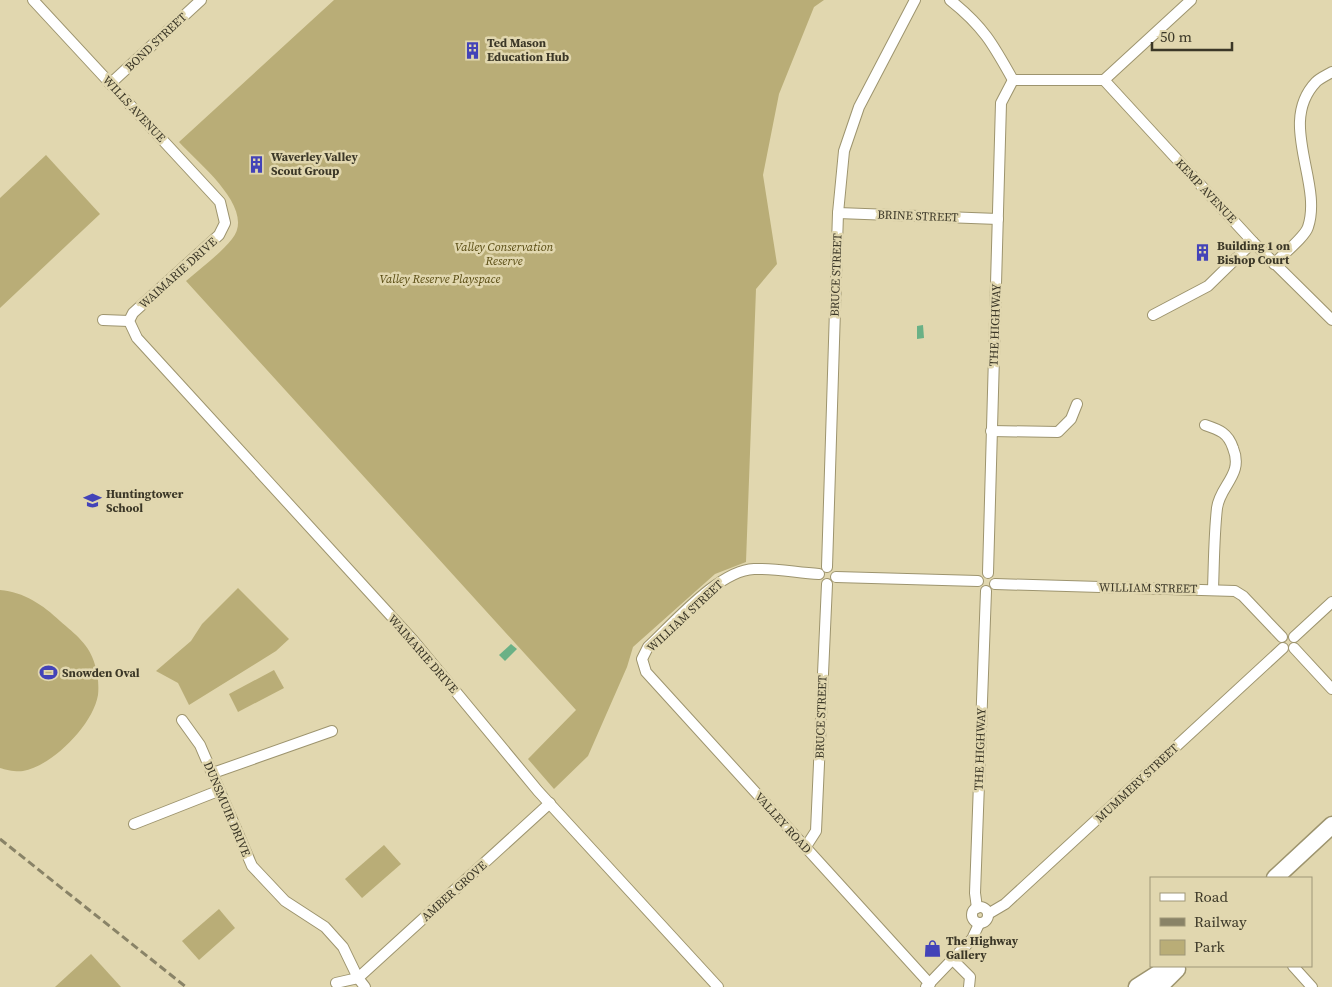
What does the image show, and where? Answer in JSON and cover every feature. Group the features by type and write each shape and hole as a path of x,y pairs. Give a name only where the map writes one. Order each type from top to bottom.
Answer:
{"main road":[{"path":"1276,877 1332,825"},
{"path":"1147,986 1169,967"},
{"path":"1147,986 1178,967"}],"street":[{"name":"WILLS AVENUE","path":"33,0 220,202 225,223"},
{"name":"BOND STREET","path":"110,84 201,0"},
{"name":"BRUCE STREET","path":"827,567 838,213 844,151 848,134 871,82 915,0"},
{"path":"950,0 969,15 988,36 1013,80 1104,80 1191,0"},
{"path":"1274,264 1308,230 1312,211 1311,196 1301,143 1300,123 1308,94 1316,81 1332,72"},
{"name":"THE HIGHWAY","path":"988,573 1001,103 1013,80"},
{"name":"KEMP AVENUE","path":"1104,80 1274,264 1332,320"},
{"name":"BRINE STREET","path":"838,213 998,219"},
{"name":"WAIMARIE DRIVE","path":"225,223 219,235 133,313 129,321 137,338 413,640 550,803 718,987"},
{"path":"1153,315 1208,286 1254,242"},
{"path":"103,320 129,321"},
{"path":"991,431 1058,432 1071,419 1077,404"},
{"path":"1205,425 1219,430 1229,437 1235,453 1237,468 1217,506 1213,589"},
{"path":"827,567 833,569 836,577 833,582 827,584 821,581 819,574 822,569 827,567"},
{"name":"WILLIAM STREET","path":"642,659 648,647 719,581 735,573 753,569 819,574"},
{"path":"988,573 993,576 991,587 981,588 978,581 981,576 988,573"},
{"path":"836,577 978,581"},
{"name":"BRUCE STREET","path":"806,848 816,831 827,584"},
{"name":"THE HIGHWAY","path":"977,908 974,893 991,587"},
{"name":"WILLIAM STREET","path":"991,587 1235,590 1282,637"},
{"path":"1294,637 1332,602"},
{"path":"1287,634 1294,637 1296,642 1294,648 1289,650 1283,648 1280,643 1282,637 1287,634"},
{"name":"MUMMERY STREET","path":"988,914 1005,904 1283,648"},
{"path":"1294,648 1332,689"},
{"name":"VALLEY ROAD","path":"642,659 646,672 928,985"},
{"name":"DUNSMUIR DRIVE","path":"182,720 200,745 213,773 218,791 252,866 285,901 325,927 344,947 358,978"},
{"path":"213,773 332,731"},
{"path":"134,824 218,791"},
{"name":"AMBER GROVE","path":"336,983 358,978 550,803"},
{"path":"928,985 972,939 979,924 986,921 988,914 983,908 977,908 972,916 979,924"},
{"path":"953,960 970,977 969,987"},
{"path":"1294,967 1312,987"},
{"path":"358,978 365,987"}],"green space":[{"name":"Valley Conservation Reserve","path":"334,0 824,0 814,7 779,94 763,175 777,264 756,289 746,562 715,574 633,647 627,667 588,756 554,789 528,759 576,710 186,281 227,245 238,227 237,214 222,187 179,142"},
{"path":"46,155 100,214 0,308 0,198"},
{"path":"238,588 289,639 276,651 189,705 178,683 156,671 191,641 202,624"},
{"name":"Snowden Oval","path":"0,590 17,593 33,600 71,631 90,652 98,676 98,695 95,707 80,731 58,753 34,768 23,771 11,771 0,768"},
{"path":"274,670 284,688 238,712 229,694"},
{"path":"384,845 401,864 362,898 345,879"},
{"path":"219,909 235,928 199,960 182,941"},
{"path":"91,954 121,987 55,987"}],"shaded area":[{"path":"923,325 924,338 917,339 917,326"},
{"path":"511,644 517,649 505,661 499,655"}],"railway":[{"path":"0,839 186,987"}],"place":[{"name":"Ted Mason Education Hub","path":"473,50"},
{"name":"Waverley Valley Scout Group","path":"257,164"},
{"name":"Building 1 on Bishop Court","path":"1203,253"},
{"name":"Huntingtower School","path":"92,501"},
{"name":"Snowden Oval","path":"48,673"},
{"name":"The Highway Gallery","path":"932,948"}],"park label":[{"name":"Valley Reserve Playspace","path":"440,279"}]}
